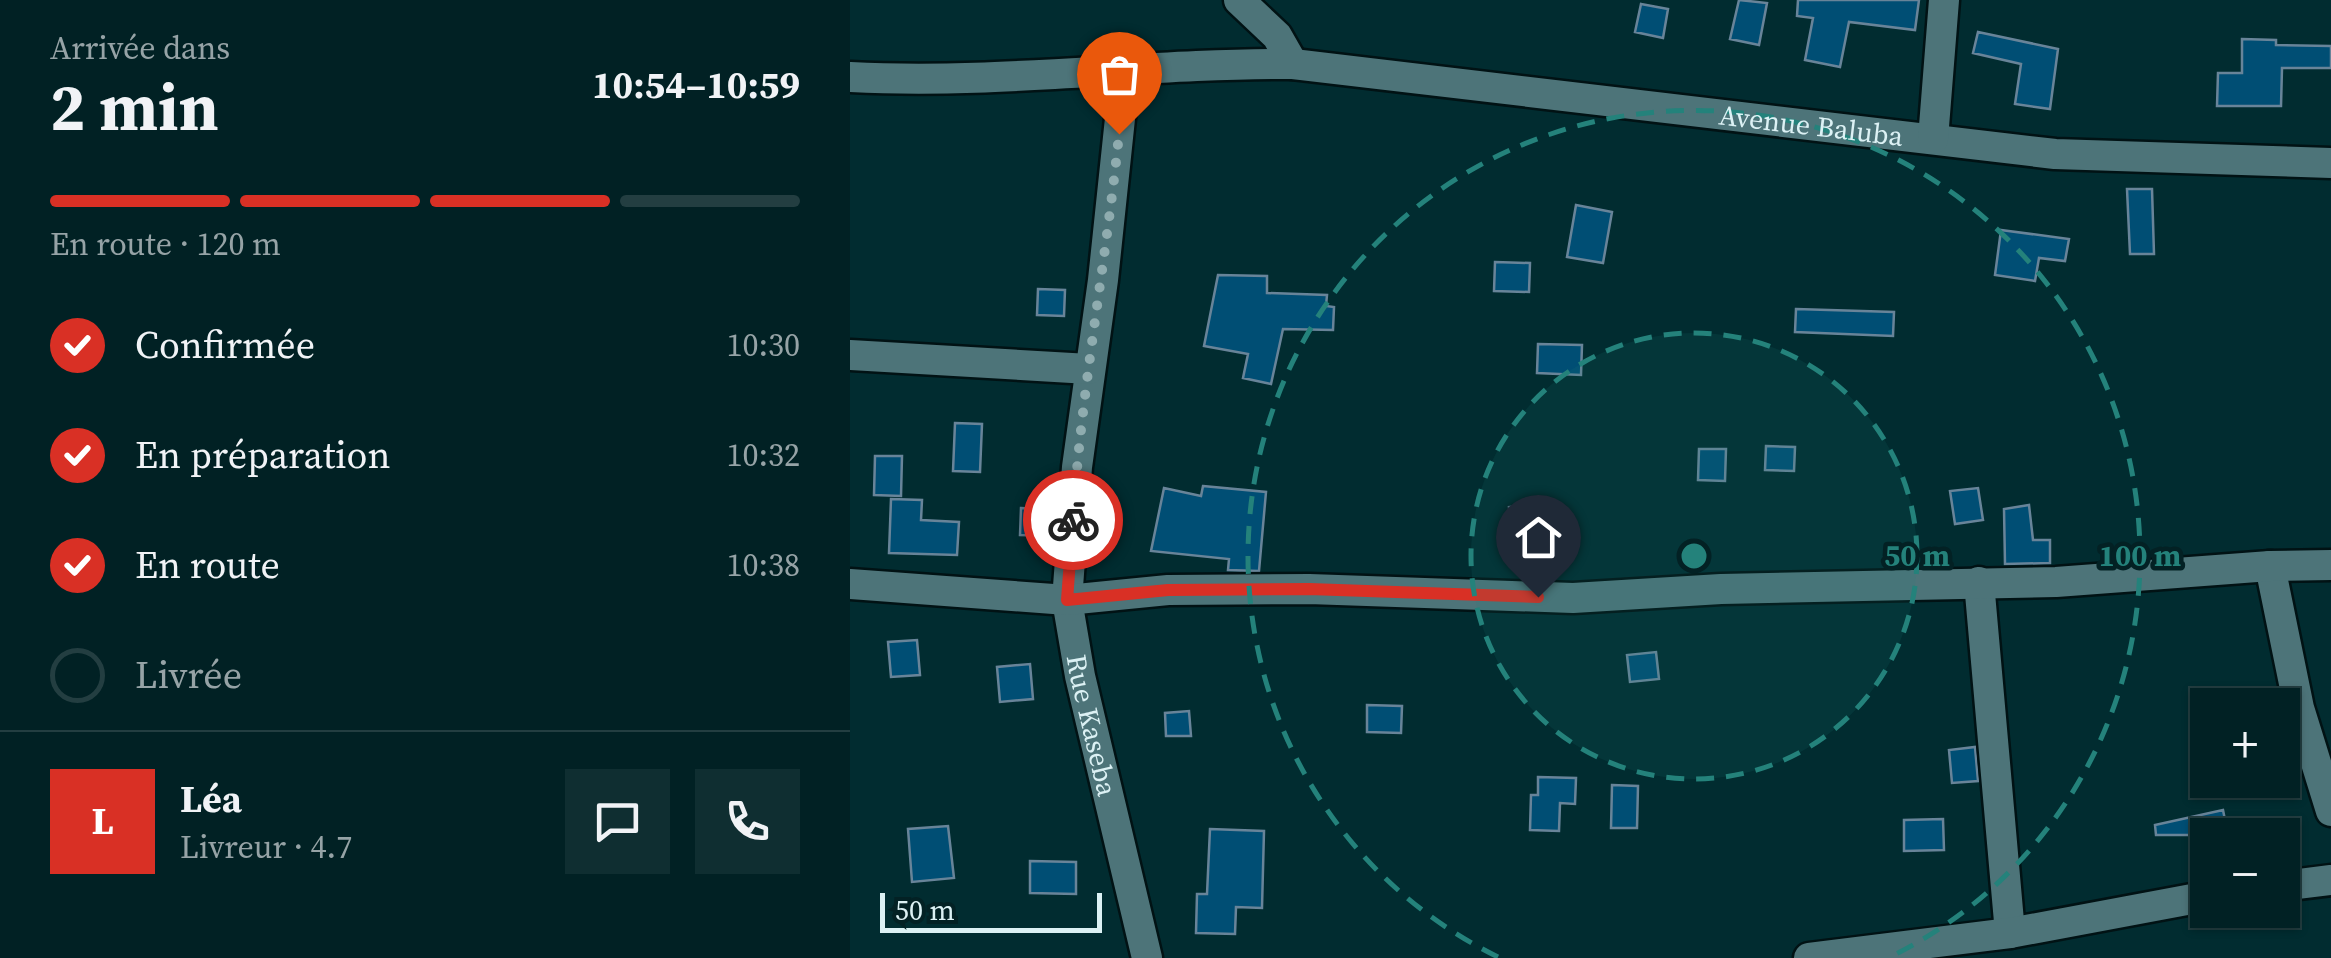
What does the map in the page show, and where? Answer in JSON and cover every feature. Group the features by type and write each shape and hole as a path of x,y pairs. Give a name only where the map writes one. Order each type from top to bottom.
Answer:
{"street":[{"path":"1239,0 1277,36 1294,64"},
{"path":"1933,139 1944,0"},
{"name":"Avenue Baluba","path":"850,77 905,80 1242,63 1294,64 2055,154 2331,164"},
{"name":"Rue Kaseba","path":"1126,71 1103,280 1076,467 1067,600 1080,676 1147,958"},
{"path":"850,354 1089,369"},
{"path":"850,584 1067,600 1168,590 1309,589 1573,598 1721,589 2056,582 2331,565"},
{"path":"2270,566 2299,708 2331,812"},
{"path":"1979,582 2010,932"},
{"path":"2300,884 2331,880"},
{"path":"1809,958 2010,932 2190,899"}],"building":[{"path":"1739,0 1767,3 1759,45 1730,39"},
{"path":"1798,0 1919,0 1915,30 1849,22 1840,67 1805,60 1813,18 1797,16"},
{"path":"1641,4 1668,9 1663,38 1635,32"},
{"path":"1978,32 2058,49 2050,109 2015,104 2021,64 1973,53"},
{"path":"2242,39 2276,40 2276,45 2331,46 2331,68 2282,68 2281,106 2217,106 2218,73 2242,73"},
{"path":"2127,189 2152,189 2154,254 2130,254"},
{"path":"1576,205 1612,212 1603,263 1567,257"},
{"path":"2001,230 2069,239 2065,261 2039,258 2035,281 1995,275"},
{"path":"1495,262 1530,263 1529,292 1494,291"},
{"path":"1218,275 1267,276 1267,293 1327,295 1326,306 1334,307 1333,330 1283,329 1271,384 1243,378 1248,354 1204,346"},
{"path":"1038,289 1065,290 1064,316 1037,315"},
{"path":"1796,309 1894,312 1893,336 1795,332"},
{"path":"1538,344 1582,345 1581,375 1537,373"},
{"path":"955,423 982,424 980,472 953,471"},
{"path":"1766,446 1795,447 1794,471 1765,470"},
{"path":"1699,449 1726,449 1725,481 1698,480"},
{"path":"875,456 902,456 901,496 874,495"},
{"path":"1203,486 1266,492 1259,571 1228,570 1229,559 1151,551 1164,488 1201,496"},
{"path":"1978,488 1983,520 1955,524 1950,491"},
{"path":"891,499 922,500 921,520 959,522 957,555 889,553"},
{"path":"1538,504 1541,531 1512,534 1509,507"},
{"path":"2029,505 2033,540 2050,540 2050,563 2005,564 2004,509"},
{"path":"1021,508 1055,510 1053,536 1020,535"},
{"path":"917,640 920,675 891,677 888,642"},
{"path":"1656,652 1659,679 1630,682 1627,655"},
{"path":"1030,664 1033,699 1000,702 997,667"},
{"path":"1367,705 1402,706 1401,733 1367,732"},
{"path":"1189,711 1191,736 1166,736 1165,713"},
{"path":"1975,747 1978,781 1952,783 1949,750"},
{"path":"1538,777 1576,778 1575,804 1560,803 1559,831 1530,830 1531,795 1538,795"},
{"path":"1612,785 1638,786 1637,828 1611,828"},
{"path":"2223,810 2225,818 2190,818 2190,835 2156,835 2155,825"},
{"path":"1943,819 1944,850 1904,851 1904,820"},
{"path":"948,826 954,878 912,882 908,829"},
{"path":"1210,829 1264,831 1262,908 1236,907 1235,934 1196,933 1197,894 1207,894"},
{"path":"1030,861 1076,862 1076,894 1030,893"}],"way so far":[{"path":"1073,520 1076,467 1119,134"}],"route":[{"path":"1073,520 1067,600 1168,590 1309,589 1538,597"}]}
